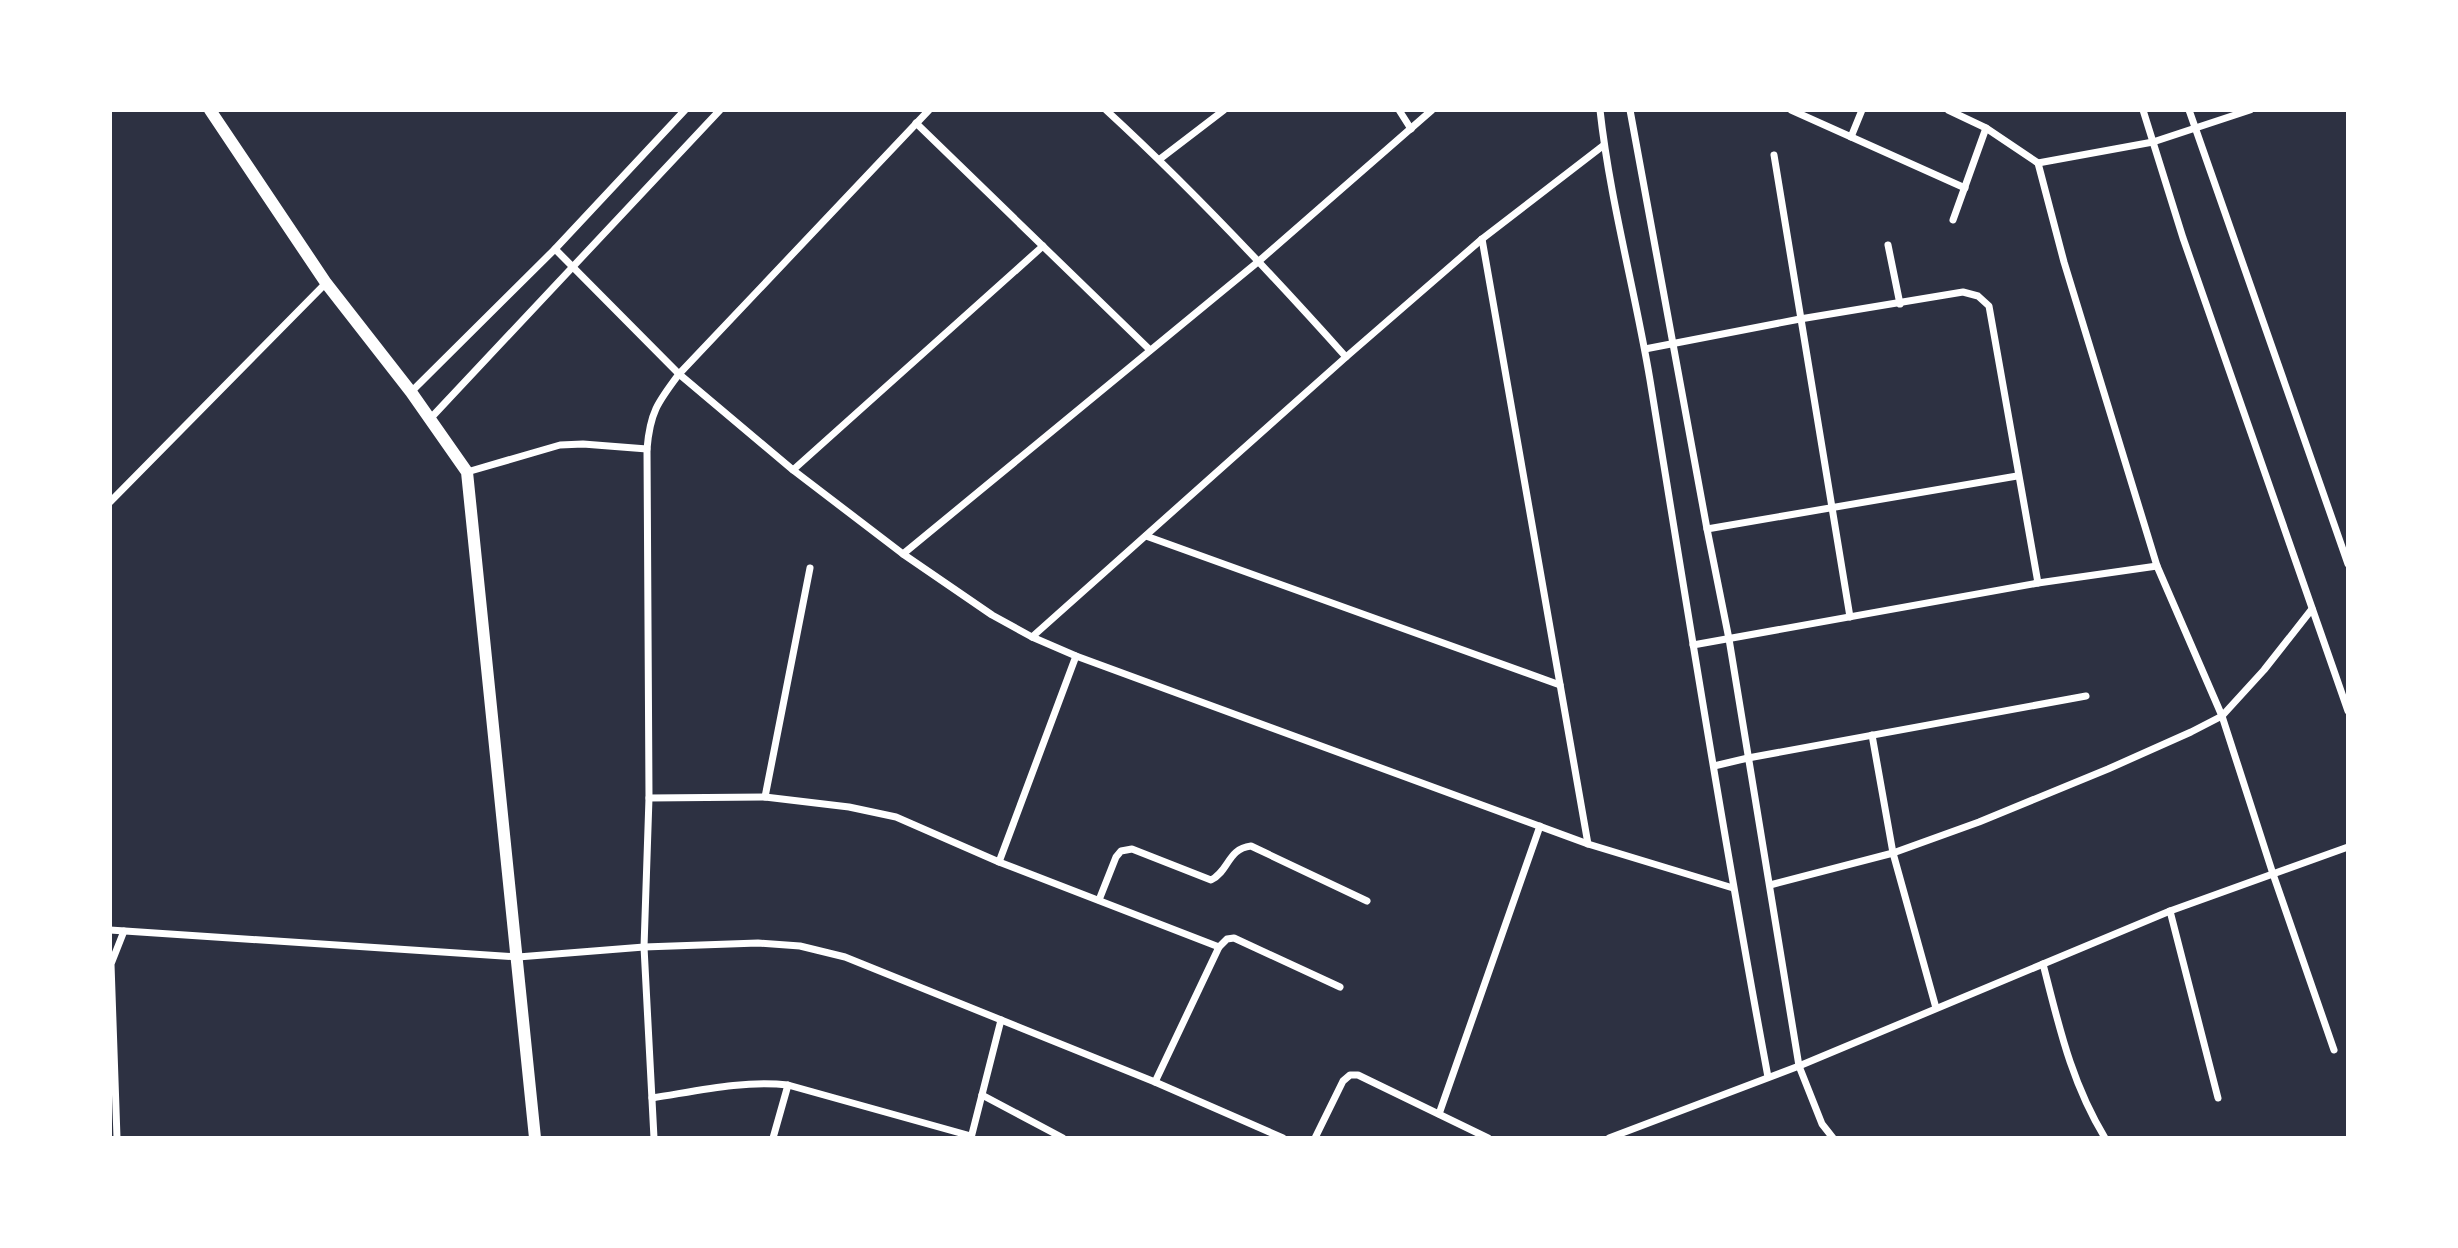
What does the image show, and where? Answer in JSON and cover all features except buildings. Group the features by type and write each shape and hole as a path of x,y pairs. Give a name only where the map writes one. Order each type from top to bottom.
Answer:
{"street":[{"path":"210,110 326,283 411,392 467,472 535,1138"},
{"path":"411,392 555,249 685,110"},
{"path":"429,420 720,110"},
{"path":"654,1138 644,947 649,799 648,449 652,416 657,403 679,374 929,110"},
{"path":"1106,110 1160,159 1346,356"},
{"path":"1160,159 1224,110"},
{"path":"1399,110 1411,129"},
{"path":"903,554 1259,261 1432,110"},
{"path":"1600,110 1604,145 1645,349 1732,888 1768,1077"},
{"path":"1630,110 1729,639 1799,1066 1822,1124 1833,1138"},
{"path":"1791,110 1965,188"},
{"path":"1851,137 1862,110"},
{"path":"1948,110 1986,128 2038,163 2064,262 2157,566 2222,716 2334,1050"},
{"path":"2143,110 2183,238 2348,711"},
{"path":"2189,110 2348,564"},
{"path":"2038,163 2153,142 2250,110"},
{"path":"916,123 1150,351"},
{"path":"1954,220 1986,128"},
{"path":"1032,637 1346,356 1482,239 1604,145"},
{"path":"1774,155 1850,617"},
{"path":"1482,239 1588,844"},
{"path":"1888,245 1900,304"},
{"path":"793,470 1043,246"},
{"path":"555,249 679,374 793,470 903,554 992,615 1032,637 1076,656 1588,844 1732,888"},
{"path":"110,502 326,283"},
{"path":"1645,349 1800,319 1963,292 1978,296 1989,306 2038,583"},
{"path":"467,472 560,445 648,449"},
{"path":"1707,529 2017,476"},
{"path":"1146,536 1560,685"},
{"path":"1693,645 2038,583 2157,566"},
{"path":"765,797 810,568"},
{"path":"1770,885 1893,853 1979,822 2108,769 2222,716 2264,670 2312,608"},
{"path":"999,862 1076,656"},
{"path":"1714,766 2085,696"},
{"path":"1872,735 1893,853 1936,1008"},
{"path":"649,799 765,797 849,807 896,817 999,862 1219,947"},
{"path":"1439,1114 1540,826"},
{"path":"1099,900 1116,857 1121,851 1132,849 1211,880 1219,876 1234,852 1241,847 1251,846 1367,901"},
{"path":"1612,1137 1799,1066 2170,911 2348,847"},
{"path":"2170,911 2218,1098"},
{"path":"110,930 518,957 644,947 758,943 800,946 845,957 1155,1082 1283,1138"},
{"path":"117,1138 111,964 124,931"},
{"path":"1155,1082 1219,947 1227,939 1234,938 1340,988"},
{"path":"2043,964 2066,1055 2091,1115 2105,1138"},
{"path":"652,1098 765,1082 788,1085 971,1137 1001,1020"},
{"path":"1315,1138 1343,1081 1350,1075 1357,1075 1488,1138"},
{"path":"773,1138 788,1085"},
{"path":"982,1095 1063,1138"}]}
